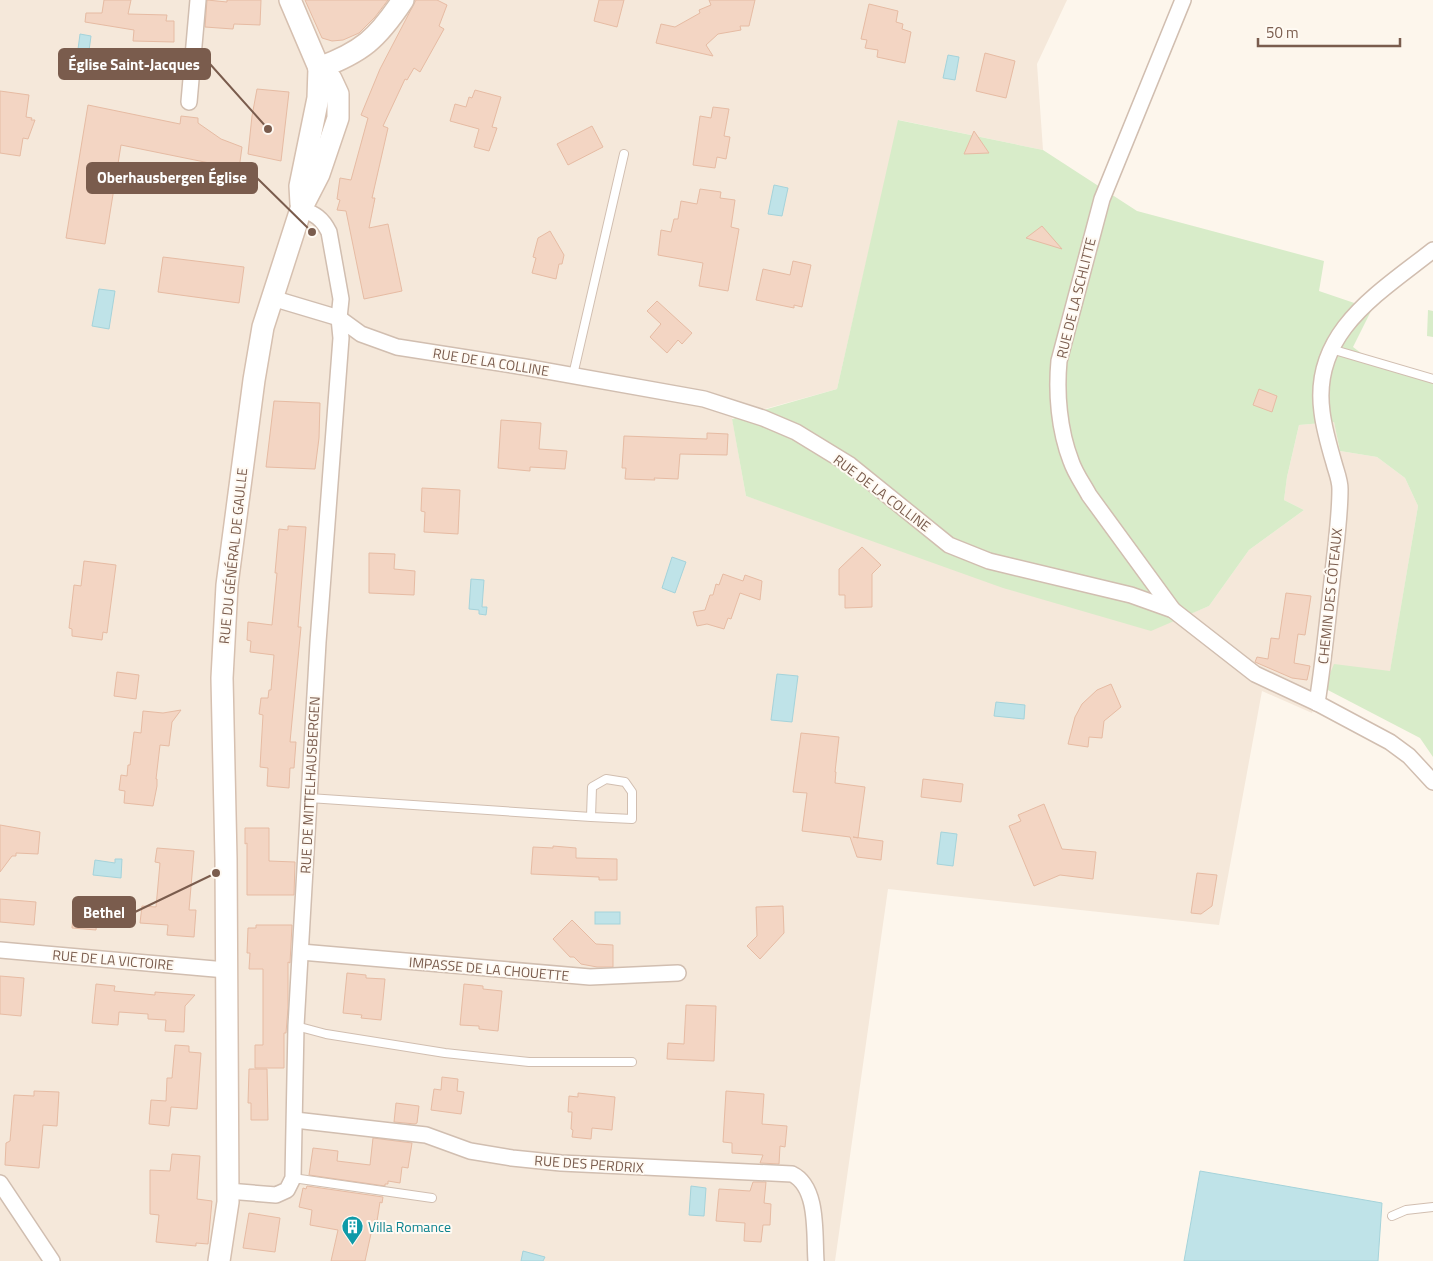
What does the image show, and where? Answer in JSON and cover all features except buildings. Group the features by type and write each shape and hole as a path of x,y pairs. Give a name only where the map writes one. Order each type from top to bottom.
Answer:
{"street":[{"path":"189,102 198,0"},
{"name":"RUE DU GÉNÉRAL DE GAULLE","path":"219,1261 228,1197 222,678 227,586 257,358 263,327 301,209 319,174 338,118 338,94 331,79 319,68 290,0"},
{"path":"319,68 341,60 368,44 394,14 403,0"},
{"name":"RUE DE LA SCHLITTE","path":"1173,610 1089,495 1078,477 1071,460 1062,425 1058,377 1059,361 1102,199 1182,0"},
{"name":"RUE DE MITTELHAUSBERGEN","path":"292,1178 296,1026 318,642 341,338 339,280 329,232 319,217 301,209"},
{"name":"CHEMIN DES CÔTEAUX","path":"1316,703 1325,646 1340,487 1327,436 1321,399 1321,384 1330,349 1347,322 1366,303 1433,250"},
{"path":"272,298 340,318"},
{"name":"RUE DE LA COLLINE","path":"340,318 361,334 397,347 573,375 704,399 763,418 796,432 850,465 949,545 989,561 1131,595 1173,610 1255,674 1316,703"},
{"path":"1316,703 1390,742 1409,756 1433,782"},
{"name":"RUE DE LA VICTOIRE","path":"0,950 226,970"},
{"name":"IMPASSE DE LA CHOUETTE","path":"301,952 590,978 678,974"},
{"name":"RUE DES PERDRIX","path":"295,1120 426,1135 470,1152 512,1158 561,1163 792,1174 800,1178 806,1186 812,1202 816,1261"},
{"path":"228,1197 276,1195 287,1190 292,1178"},
{"path":"0,1183 52,1261"}],"lane":[{"path":"573,375 624,154"},
{"path":"1330,349 1433,379"},
{"path":"309,798 590,817 632,819 632,792 625,782 606,778 592,787 590,817"},
{"path":"296,1026 326,1034 435,1051 529,1062 632,1062"},
{"path":"292,1178 432,1198"},
{"path":"1392,1216 1406,1210 1433,1207"}],"shaded area":[{"path":"0,0 1067,0 1037,64 1043,150 899,120 837,389 732,418 746,496 1151,630 1209,606 1249,550 1304,510 1284,500 1287,477 1299,425 1334,422 1340,451 1377,457 1405,478 1418,506 1390,672 1324,688 1312,713 1262,691 1219,925 888,889 835,1261 0,1261"}],"green space":[{"path":"898,120 1043,150 1137,211 1324,261 1319,291 1372,309 1353,347 1377,365 1433,383 1433,757 1420,738 1324,688 1334,664 1390,671 1418,506 1405,478 1377,457 1340,451 1334,422 1299,425 1287,477 1284,500 1304,510 1249,550 1209,606 1151,631 1003,588 746,496 732,419 837,389"},
{"path":"1428,310 1433,311 1433,337 1427,336"}],"water":[{"path":"80,34 91,36 88,58 77,57"},
{"path":"948,55 959,57 955,80 943,78"},
{"path":"774,185 788,188 782,216 768,214"},
{"path":"99,289 115,291 109,329 92,326"},
{"path":"672,557 686,562 675,593 662,588"},
{"path":"471,579 484,580 482,607 487,607 486,615 479,614 479,610 469,609"},
{"path":"777,674 798,676 792,722 771,720"},
{"path":"996,702 1025,705 1024,719 994,716"},
{"path":"941,832 957,834 953,866 937,864"},
{"path":"115,859 122,859 121,878 93,875 95,860 115,863"},
{"path":"595,912 620,912 620,924 595,924"},
{"path":"1200,1171 1382,1203 1378,1261 1184,1261"},
{"path":"691,1186 706,1188 704,1216 689,1215"},
{"path":"523,1251 545,1257 543,1261 521,1261"}],"place":[{"name":"Église Saint-Jacques","path":"268,129"},
{"name":"Oberhausbergen Église","path":"312,232"},
{"name":"Bethel","path":"216,873"},
{"name":"Villa Romance","path":"352,1246"}]}
